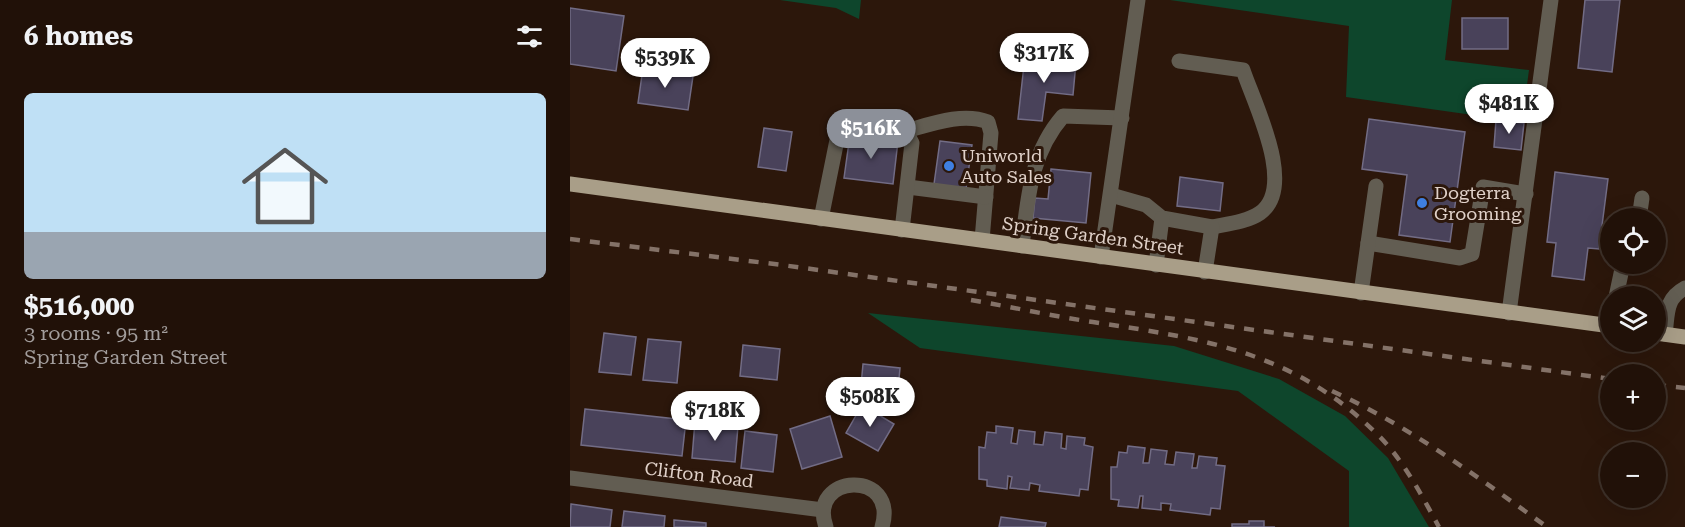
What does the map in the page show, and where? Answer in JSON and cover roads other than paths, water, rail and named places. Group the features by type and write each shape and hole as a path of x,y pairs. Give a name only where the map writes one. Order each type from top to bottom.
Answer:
{"main road":[{"name":"Spring Garden Street","path":"570,184 1600,326"},
{"path":"1666,335 1685,337"}],"street":[{"path":"1101,258 1138,0"},
{"path":"1509,314 1551,0"},
{"path":"1111,195 1146,205 1162,218 1212,227 1234,224 1261,213 1274,191 1276,164 1243,70 1179,61"},
{"path":"1022,246 1033,169 1047,134 1063,116 1122,117"},
{"path":"821,219 838,135 847,121 866,118 890,120 906,131 912,144 902,230"},
{"path":"906,131 945,121 978,118 988,122 991,133 982,240"},
{"path":"1361,293 1376,186"},
{"path":"908,187 986,197"},
{"path":"1368,243 1460,258 1472,254 1483,187 1526,194"},
{"path":"1641,208 1642,198"},
{"path":"1156,265 1162,218"},
{"path":"1205,272 1212,227"},
{"path":"1666,312 1673,295 1685,288"},
{"name":"Clifton Road","path":"570,478 823,510"},
{"path":"826,527 823,510 833,492 842,486 862,485 879,497 884,517 882,527"}],"railway":[{"path":"570,239 782,265 1600,377"},
{"path":"971,300 1210,343 1280,367 1314,385 1347,407 1379,436 1404,468 1439,527"},
{"path":"1666,386 1685,388"},
{"path":"1332,391 1416,436 1547,527"}],"place":[{"name":"Uniworld Auto Sales","path":"949,166"},
{"name":"Dogterra Grooming","path":"1422,203"}]}
